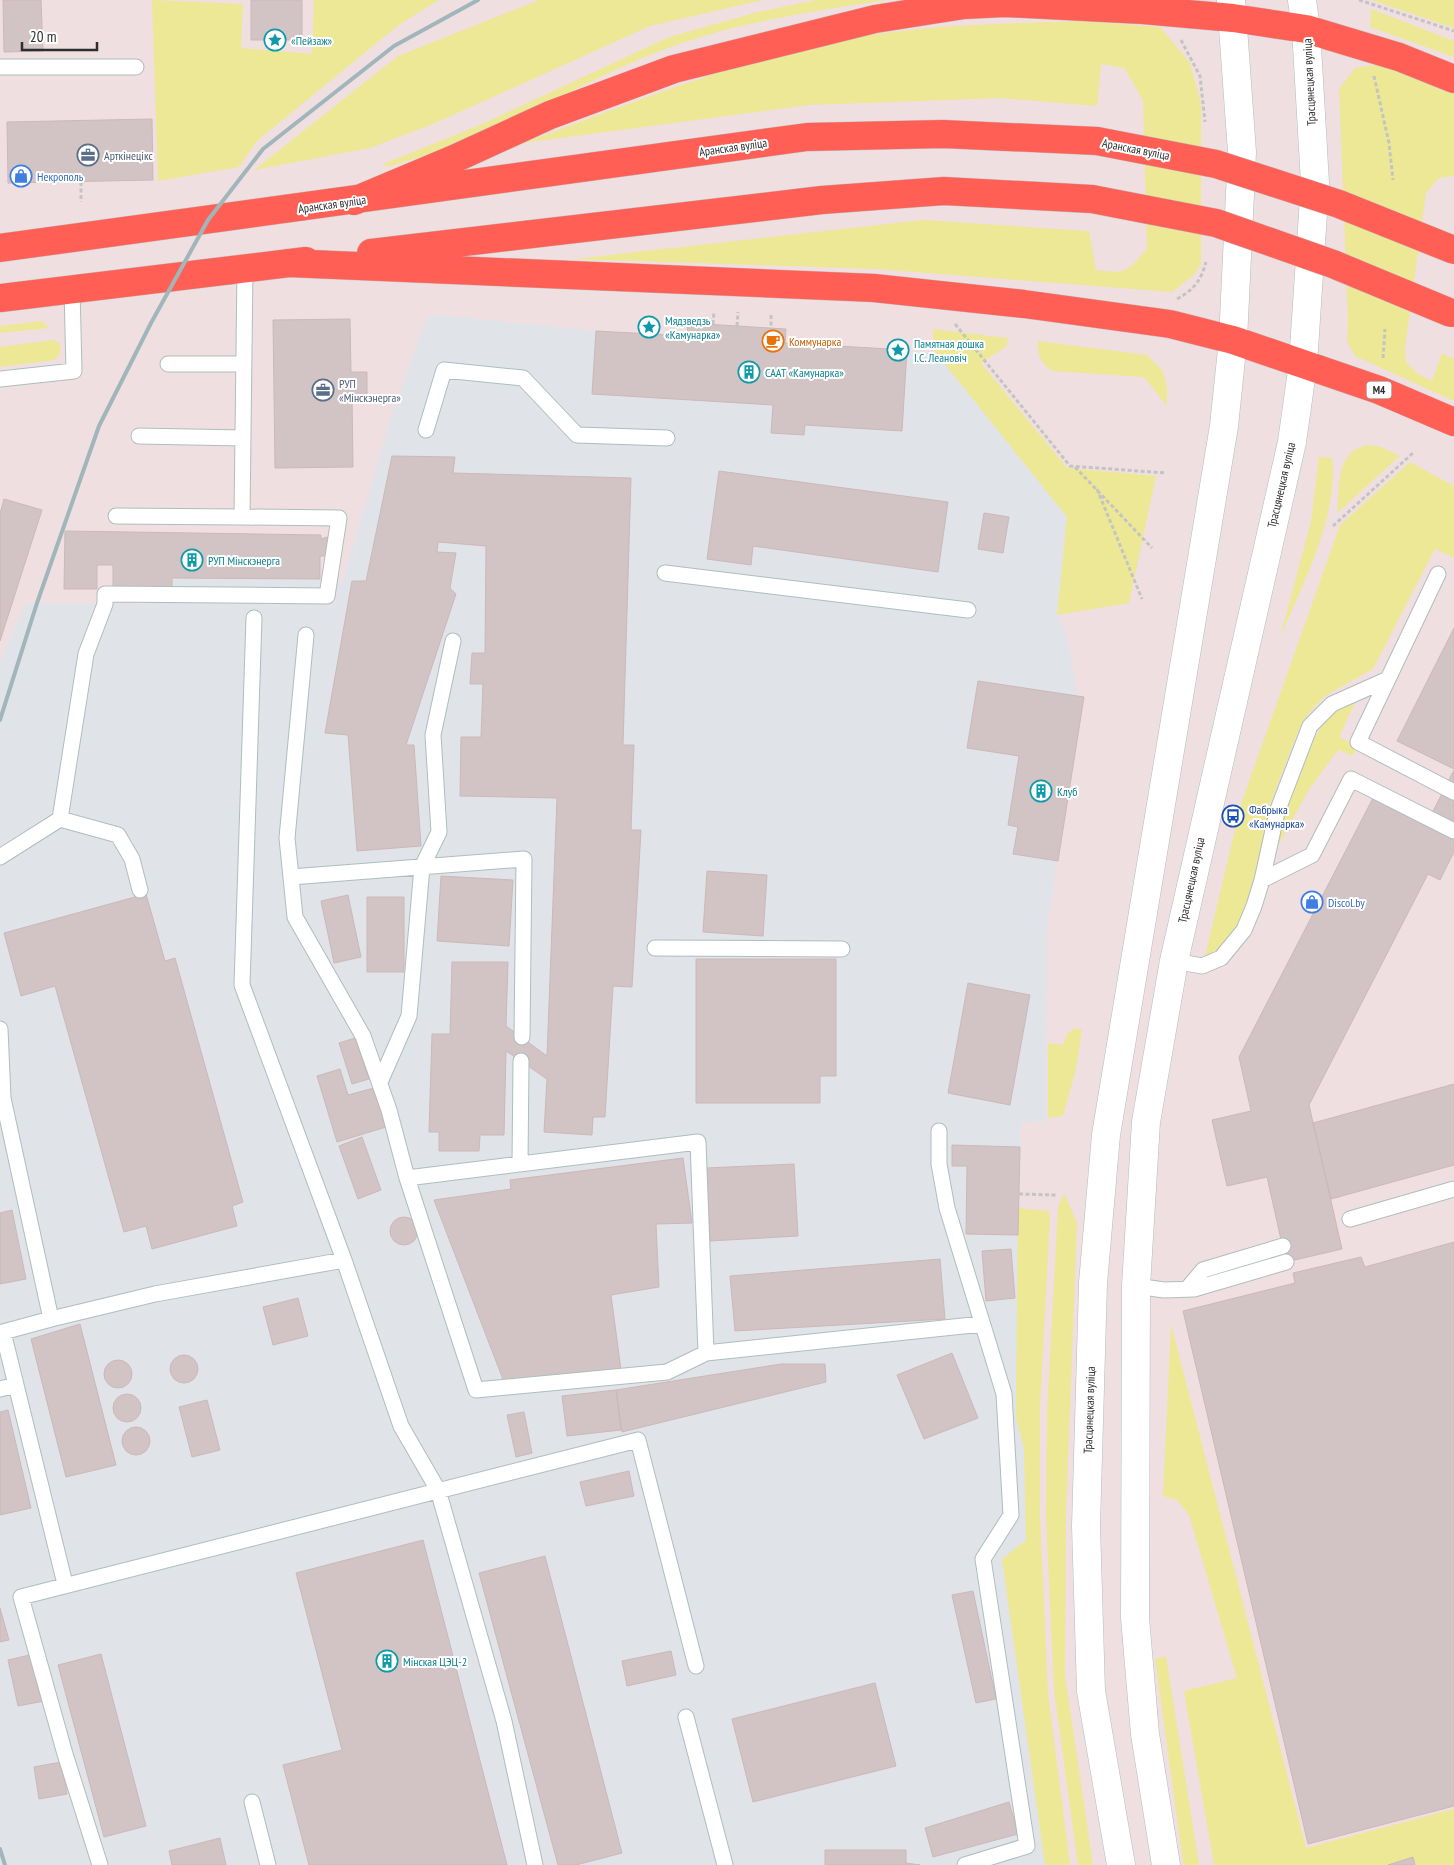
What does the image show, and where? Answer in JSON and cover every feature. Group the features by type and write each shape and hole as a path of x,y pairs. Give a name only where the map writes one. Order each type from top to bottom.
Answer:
{"main road":[{"name":"Трасцянецкая вуліца","path":"1166,1865 1145,1734 1135,1618 1136,1286 1146,1114 1174,961 1292,442 1303,364 1315,183 1306,29 1302,0"},
{"path":"354,201 454,160 550,115 674,69 875,19 964,5 1005,3 1232,9 1399,57 1454,79"},
{"name":"Трасцянецкая вуліца","path":"1120,1865 1091,1691 1086,1526 1093,1283 1106,1135 1224,426 1233,340 1242,152 1232,9"},
{"name":"Аранская вуліца","path":"0,248 354,201 808,137 943,134 1097,141 1216,164 1340,204 1454,250"},
{"path":"0,298 822,200 944,191 1092,199 1216,223 1333,264 1453,313"},
{"path":"288,263 874,288 1024,304 1170,324 1233,340"},
{"name":"М4","path":"1233,340 1379,390 1454,422"},
{"path":"1135,955 1174,961"}],"lane":[{"path":"0,67 136,67"},
{"path":"242,517 245,268"},
{"path":"0,379 74,371 72,290"},
{"path":"168,364 244,364"},
{"path":"426,430 444,370 523,378 578,435 667,438"},
{"path":"139,436 243,438"},
{"path":"60,819 86,654 105,604 105,594 327,596 339,518 116,516"},
{"path":"665,573 968,610"},
{"path":"1438,574 1358,742 1454,792"},
{"path":"254,618 242,985 344,1260 402,1426 438,1490 504,1721 535,1865"},
{"path":"306,635 287,838 295,917 363,1036 380,1082 407,1178 476,1390 667,1372 706,1353 982,1324"},
{"path":"380,1082 409,1016 422,867 439,832 433,735 453,641"},
{"path":"1174,961 1202,966 1221,958 1244,930 1262,880 1277,812 1310,726 1332,704 1388,679"},
{"path":"1262,880 1312,856 1351,779 1454,831"},
{"path":"0,857 60,819 118,835 132,859 140,890"},
{"path":"291,876 524,859 522,1037"},
{"path":"655,948 842,949"},
{"path":"0,1029 3,1098 51,1319"},
{"path":"520,1164 521,1061"},
{"path":"939,1131 939,1164 947,1208 1004,1394 1011,1514 983,1559 1027,1846 965,1865"},
{"path":"407,1178 698,1142 706,1353"},
{"path":"1350,1219 1454,1189"},
{"path":"1187,1289 1203,1270 1283,1246"},
{"path":"65,1584 3,1332 155,1294 344,1260"},
{"path":"1136,1286 1164,1290 1194,1289 1286,1262"},
{"path":"0,1389 16,1385"},
{"path":"100,1865 65,1754 21,1597 65,1584 638,1440 696,1666"},
{"path":"686,1717 724,1865"},
{"path":"252,1802 268,1865"}],"path":[{"path":"1359,0 1454,31"},
{"path":"1179,37 1200,76 1206,122"},
{"path":"1372,66 1389,143 1393,180"},
{"path":"81,182 82,202"},
{"path":"1175,300 1190,292 1201,280 1206,262"},
{"path":"713,324 714,310"},
{"path":"737,326 738,312"},
{"path":"771,315 771,328"},
{"path":"955,324 1070,466 1166,473"},
{"path":"1383,358 1385,329"},
{"path":"1333,526 1414,452"},
{"path":"1076,467 1152,548"},
{"path":"1097,489 1142,599"},
{"path":"1018,1194 1056,1195"}],"shaded area":[{"path":"152,0 243,4 241,48 312,54 314,0 439,0 400,24 257,141 239,167 158,181"},
{"path":"539,0 763,0 650,26 433,124 370,148 254,170 398,56"},
{"path":"816,0 887,0 740,26 683,43 612,72 472,139 388,167 383,164 480,125 669,37 754,13"},
{"path":"1371,0 1454,0 1454,28"},
{"path":"1371,9 1454,41 1454,57 1370,27"},
{"path":"1084,21 1160,27 1190,63 1201,103 1201,264 1194,275 1172,292 876,269 573,259 923,220 1089,231 1096,270 1114,272 1126,270 1131,267 1147,248 1143,100 1124,68 1101,64 1097,106 1000,98 810,105 523,143 741,65 831,42 929,28 980,24"},
{"path":"1381,64 1454,93 1454,176 1439,178 1426,193 1405,348 1406,362 1418,374 1432,381 1442,353 1454,359 1454,401 1355,356 1347,341 1348,321 1339,89 1355,68"},
{"path":"440,315 596,331 686,336 688,323 786,329 785,343 936,353 1067,517 1057,615 1066,633 1078,696 1084,697 1047,925 1046,1121 1021,1123 1016,1418 1024,1448 1026,1540 1002,1559 1045,1865 0,1865 0,662 26,603 147,604 147,588 113,588 113,565 97,565 97,589 64,589 65,531 321,535 320,579 343,581 394,407 427,317"},
{"path":"42,321 49,328 0,333 0,326"},
{"path":"933,329 1008,338 1007,346 981,363 1067,468 1156,476 1129,603 1057,615 1067,517 936,353 933,346"},
{"path":"53,340 60,343 60,354 55,360 0,367 0,347"},
{"path":"1038,341 1147,355 1163,371 1167,388 1167,406 1144,377 1052,371 1040,358"},
{"path":"1369,445 1381,447 1400,456 1337,513 1339,481 1345,462 1350,454 1358,448"},
{"path":"1319,457 1332,458 1333,480 1330,504 1317,550 1280,638 1311,521"},
{"path":"1410,462 1454,486 1454,558 1435,549 1373,669 1325,696 1308,714 1297,734 1271,802 1251,898 1223,951 1205,956 1241,804 1340,525"},
{"path":"1355,703 1339,737 1350,742 1356,750 1352,756 1339,750 1335,754 1308,791 1279,844 1275,836 1300,766 1309,748 1329,718 1342,707"},
{"path":"1075,1028 1082,1030 1076,1069 1063,1116 1048,1118 1048,1043 1063,1045 1067,1034"},
{"path":"1064,1193 1077,1223 1066,1514 1065,1675 1093,1865 1078,1865 1054,1690 1046,1516 1047,1411 1058,1207"},
{"path":"1018,1208 1048,1211 1050,1217 1040,1409 1040,1517 1048,1693 1070,1865 1045,1865 1002,1559 1026,1540 1024,1448 1016,1418"},
{"path":"1171,1324 1306,1848 1454,1809 1454,1865 1214,1865 1184,1691 1237,1678 1189,1515 1177,1500 1163,1496"},
{"path":"1166,1656 1199,1865 1184,1865 1183,1862 1155,1659"}],"building":[{"path":"3,0 41,0 43,51 4,52"},
{"path":"251,0 302,0 302,40 251,40"},
{"path":"152,119 153,180 8,183 7,122"},
{"path":"350,319 351,372 367,372 367,396 352,396 353,467 275,468 273,320"},
{"name":"СААТ «Камунарка»","path":"688,323 786,329 785,343 907,350 902,431 805,425 804,435 771,433 773,405 592,394 596,331 687,336"},
{"path":"392,456 455,457 453,473 631,478 623,745 634,745 631,830 641,830 632,987 613,986 605,1117 593,1117 592,1135 544,1132 547,1079 506,1051 504,1135 480,1135 479,1151 439,1151 439,1132 429,1132 432,1034 450,1034 452,962 508,962 506,1026 547,1056 557,798 460,796 461,737 481,737 483,684 470,684 472,653 485,653 486,546 438,542 437,552 456,553 450,588 456,594 406,745 414,745 421,846 357,851 348,735 325,733 352,581 366,581"},
{"path":"719,471 948,502 938,572 753,546 751,565 707,559"},
{"path":"4,499 42,510 0,641 0,514"},
{"path":"984,513 1009,517 1003,553 978,549"},
{"name":"РУП Мінскэнерга","path":"65,531 321,535 321,539 331,536 331,556 320,556 320,579 172,578 172,588 113,588 113,565 97,565 97,589 64,589"},
{"path":"1454,628 1454,769 1397,741"},
{"name":"Клуб","path":"978,681 1084,697 1058,861 1013,854 1018,827 1008,825 1019,756 967,748"},
{"path":"1454,770 1454,839 1426,825"},
{"path":"1373,798 1454,839 1454,852 1440,880 1428,874 1309,1105 1342,1249 1286,1262 1267,1177 1227,1186 1212,1120 1251,1111 1239,1057"},
{"path":"707,871 767,875 763,936 703,932"},
{"path":"441,876 513,880 509,946 437,941"},
{"path":"146,894 165,961 175,958 243,1202 232,1206 237,1226 152,1249 146,1226 124,1232 55,986 21,996 4,933"},
{"path":"348,895 361,957 334,963 321,901"},
{"path":"367,897 404,897 404,972 367,972"},
{"path":"696,959 836,959 836,1076 820,1076 820,1103 696,1103"},
{"path":"968,983 1030,995 1010,1105 948,1093"},
{"path":"355,1038 369,1079 352,1084 339,1043"},
{"path":"340,1069 348,1095 374,1088 386,1127 337,1142 317,1076"},
{"path":"1454,1084 1454,1165 1331,1199 1313,1123"},
{"path":"362,1137 381,1190 358,1199 339,1146"},
{"path":"952,1145 1020,1147 1018,1235 966,1234 967,1166 952,1166"},
{"path":"683,1158 692,1223 656,1224 659,1287 611,1295 621,1370 504,1382 434,1200 511,1189 510,1180"},
{"path":"794,1164 798,1236 710,1241 706,1168"},
{"path":"12,1210 26,1279 0,1284 0,1213"},
{"path":"404,1217 414,1221 418,1231 414,1241 404,1245 394,1241 390,1231 394,1221"},
{"path":"1454,1242 1454,1806 1308,1844 1183,1311 1295,1283 1293,1273 1361,1257 1365,1267"},
{"path":"1011,1249 1015,1298 986,1301 982,1251"},
{"path":"940,1259 945,1319 735,1331 730,1276"},
{"path":"298,1298 308,1336 273,1345 263,1307"},
{"path":"80,1324 116,1465 66,1477 31,1339"},
{"path":"952,1353 978,1418 924,1439 897,1375"},
{"path":"184,1355 194,1359 198,1369 194,1379 184,1383 174,1379 170,1369 174,1359"},
{"path":"118,1360 128,1364 132,1374 128,1384 118,1388 108,1384 104,1374 108,1364"},
{"path":"781,1364 825,1364 826,1382 622,1432 616,1390"},
{"path":"616,1390 621,1430 567,1436 562,1396"},
{"path":"127,1394 137,1398 141,1408 137,1418 127,1422 117,1418 113,1408 117,1398"},
{"path":"207,1400 220,1450 192,1457 179,1407"},
{"path":"8,1410 31,1508 0,1515 0,1412"},
{"path":"524,1412 532,1453 516,1457 507,1415"},
{"path":"136,1427 146,1431 150,1441 146,1451 136,1455 126,1451 122,1441 126,1431"},
{"path":"629,1471 634,1496 586,1506 580,1482"},
{"name":"Мінская ЦЭЦ-2","path":"423,1540 507,1865 309,1865 283,1765 342,1750 296,1573"},
{"path":"545,1556 622,1853 576,1865 558,1865 479,1573"},
{"path":"973,1591 996,1699 976,1703 952,1595"},
{"path":"0,1608 9,1640 0,1642"},
{"path":"671,1651 676,1675 627,1686 622,1661"},
{"path":"34,1654 44,1701 18,1706 8,1660"},
{"path":"101,1654 146,1826 104,1837 58,1665"},
{"path":"875,1683 896,1766 753,1802 732,1719"},
{"path":"61,1762 67,1794 39,1799 34,1767"},
{"path":"1009,1802 1018,1834 933,1857 925,1828"},
{"path":"220,1838 226,1865 172,1865 169,1851"},
{"path":"825,1850 906,1850 906,1863 920,1865 825,1865"},
{"path":"1413,1857 1415,1865 1388,1865"}],"railway":[{"path":"0,720 37,603 99,426 151,323 208,220 263,149 394,46 478,0"},
{"path":"0,1849 5,1865"}],"place":[{"name":"«Пейзаж»","path":"275,40"},
{"name":"Арткінецікс","path":"88,155"},
{"name":"Некрополь","path":"21,176"},
{"name":"Мядзведзь «Камунарка»","path":"649,327"},
{"name":"Коммунарка","path":"773,341"},
{"name":"Памятная дошка І.С. Леановіч","path":"898,350"},
{"name":"СААТ «Камунарка»","path":"749,372"},
{"name":"РУП «Мінскэнерга»","path":"323,390"},
{"name":"РУП Мінскэнерга","path":"192,560"},
{"name":"Клуб","path":"1041,791"},
{"name":"Фабрыка «Камунарка»","path":"1233,816"},
{"name":"Discol.by","path":"1312,902"},
{"name":"Мінская ЦЭЦ-2","path":"387,1661"}]}
